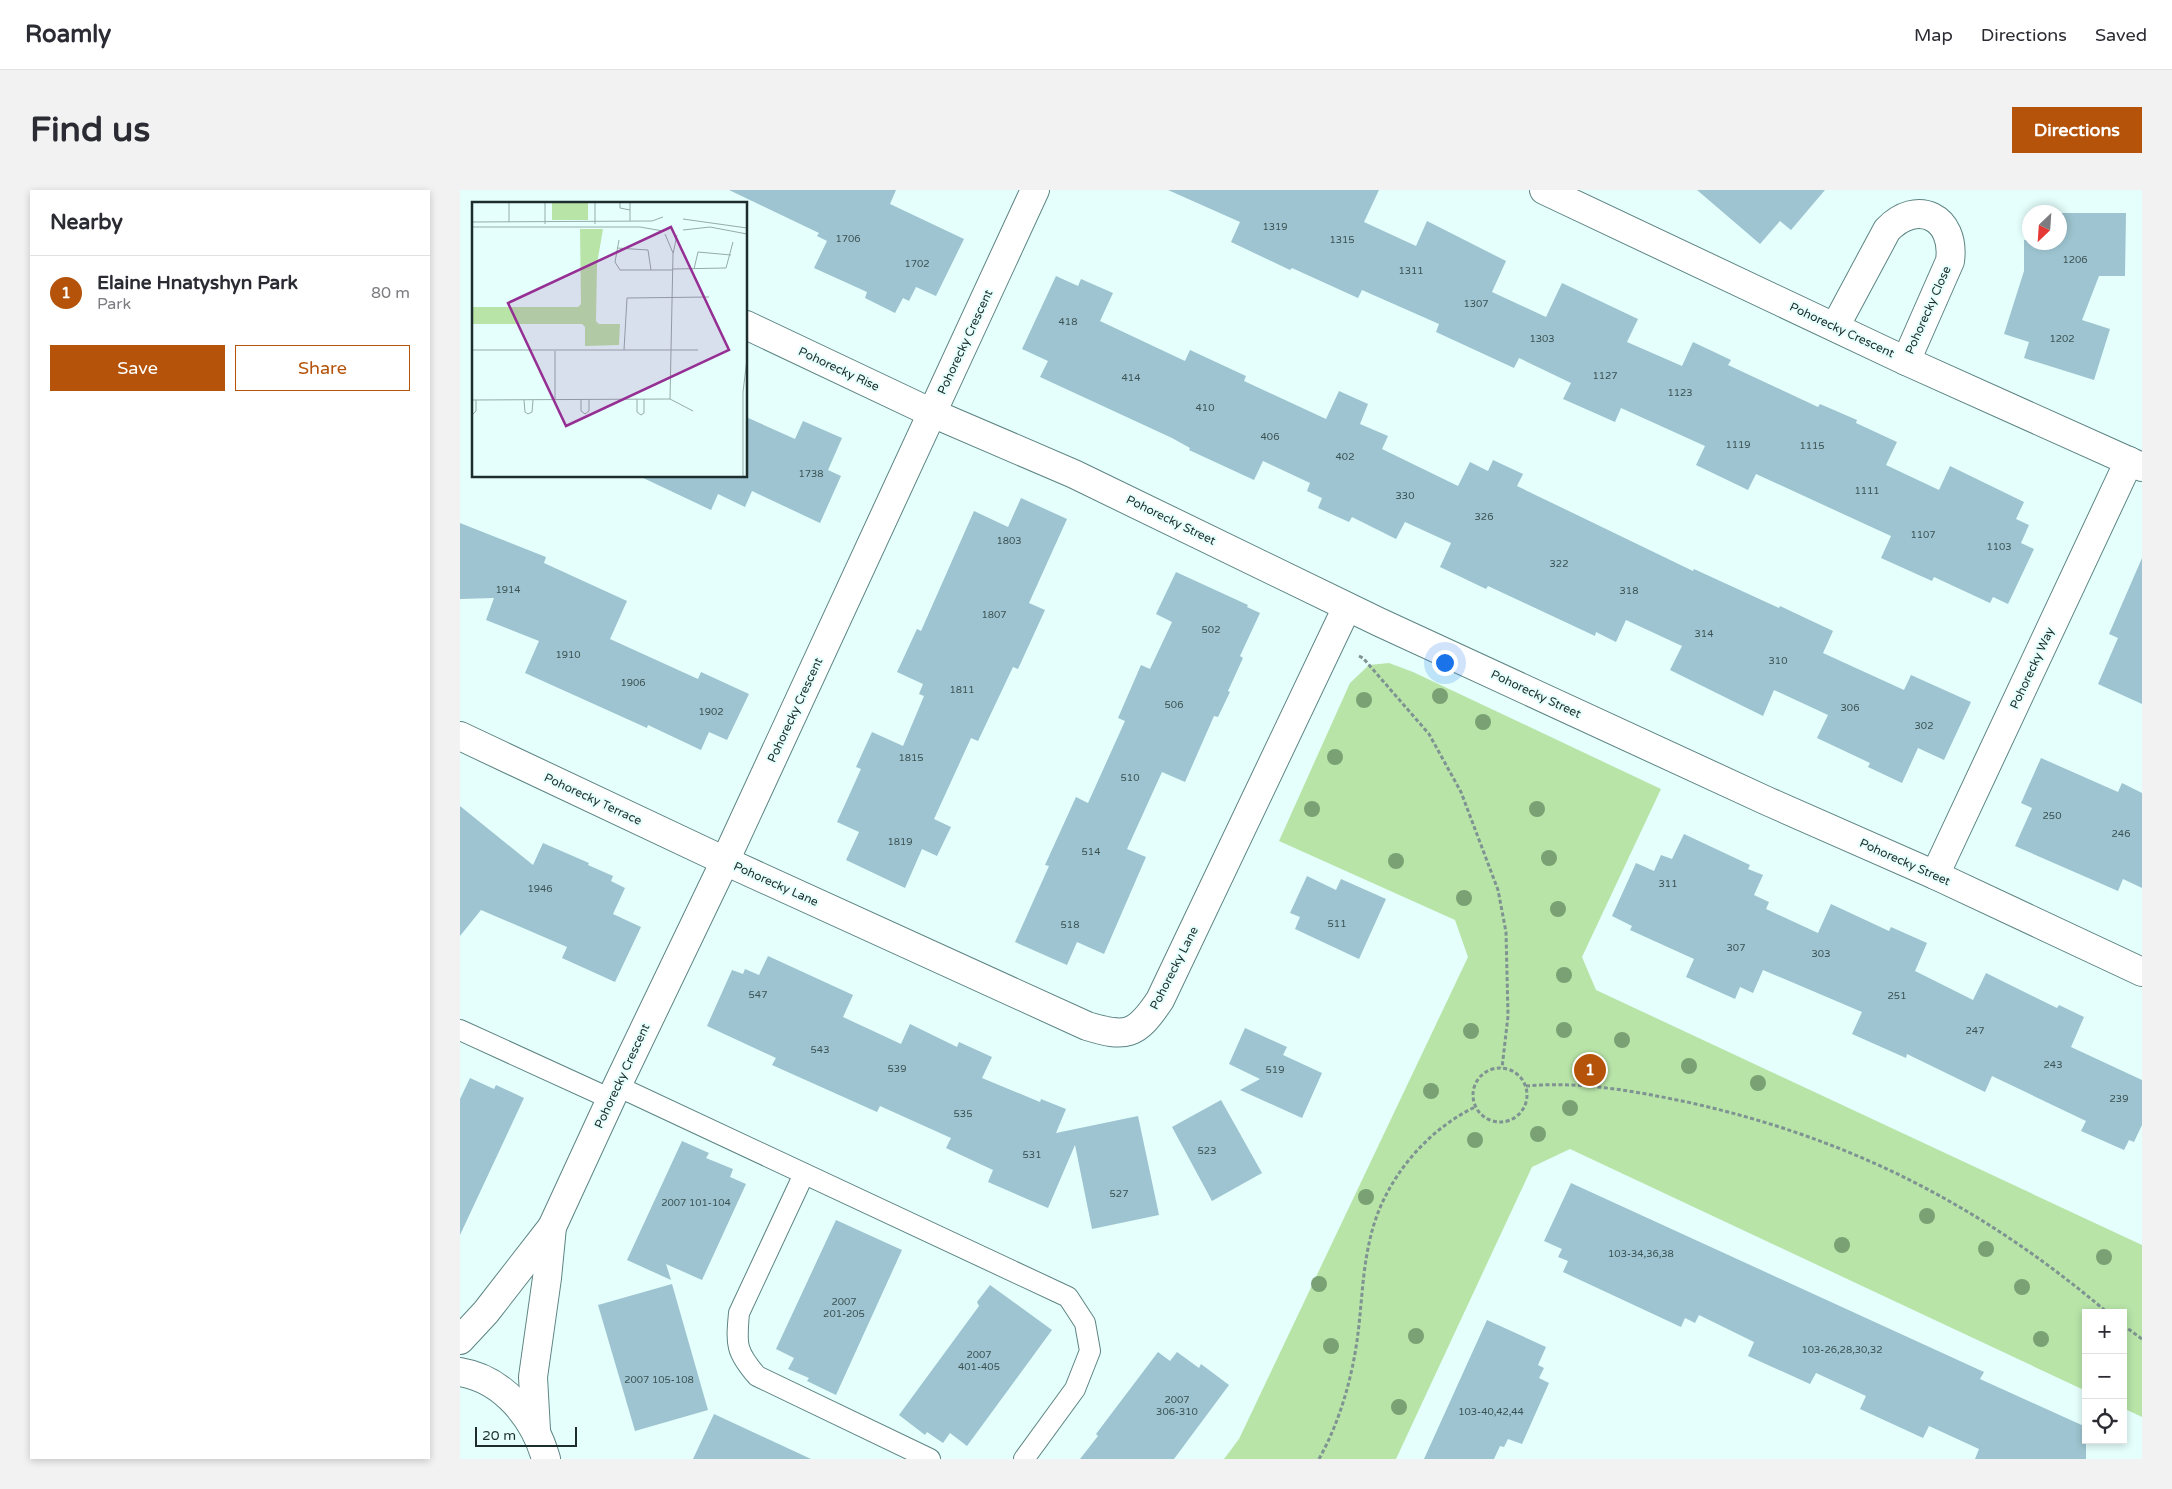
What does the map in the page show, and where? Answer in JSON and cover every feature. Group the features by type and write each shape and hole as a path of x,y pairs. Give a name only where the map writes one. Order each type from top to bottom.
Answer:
{"street":[{"name":"Pohorecky Crescent","path":"460,1340 486,1312 552,1228 725,861 1035,190"},
{"name":"Pohorecky Crescent","path":"1544,190 1906,361 2135,464"},
{"name":"Pohorecky Close","path":"1835,326 1887,230 1897,219 1908,215 1920,214 1931,216 1943,226 1950,236 1952,247 1950,261 1906,361"},
{"name":"Pohorecky Rise","path":"748,326 932,413"},
{"name":"Pohorecky Street","path":"932,413 1074,474 1347,607 1935,875 2142,972"},
{"name":"Pohorecky Way","path":"1935,875 2135,464"},
{"name":"Pohorecky Lane","path":"725,861 1087,1026 1116,1034 1131,1030 1149,1016 1174,974 1347,607"},
{"name":"Pohorecky Terrace","path":"460,736 725,861"},
{"name":"Pohorecky Crescent","path":"536,1430 533,1378 552,1228"},
{"path":"460,1372 496,1386 519,1405 536,1430 547,1459"}],"lane":[{"path":"460,1030 804,1174 1068,1297 1085,1323 1090,1351 1074,1389 1024,1459"},
{"path":"804,1174 739,1313 736,1338 742,1359 757,1376 930,1459"}],"path":[{"path":"1332,640 1363,658 1429,734 1464,801 1498,890 1506,932 1508,1016 1502,1068"},
{"path":"1502,1068 1516,1073 1526,1086 1527,1095 1522,1112 1506,1121 1488,1120 1475,1107 1473,1091 1475,1083 1486,1071 1502,1068"},
{"path":"1526,1086 1561,1084 1601,1087 1654,1095 1726,1111 1825,1142 1888,1168 1950,1201 2016,1242 2072,1283 2103,1309"},
{"path":"1319,1459 1345,1398 1351,1374 1357,1341 1366,1262 1371,1234 1381,1205 1393,1181 1409,1161 1438,1131 1456,1116 1475,1107"},
{"path":"2127,1328 2142,1339"}],"green space":[{"path":"1389,663 1413,672 1661,789 1582,957 1596,990 2142,1245 2142,1417 2127,1410 2127,1309 2082,1309 2082,1389 1570,1149 1532,1167 1396,1459 1224,1459 1239,1439 1468,957 1455,920 1279,841 1350,683 1369,665"}],"building":[{"path":"729,190 896,190 890,204 964,239 936,296 916,287 909,301 903,298 895,313 865,298 867,292 814,268 827,241 817,236 819,233"},
{"path":"1168,190 1379,190 1364,222 1416,246 1427,221 1506,261 1492,292 1546,317 1562,283 1638,319 1627,342 1682,366 1693,342 1731,360 1728,365 1818,407 1820,404 1857,420 1856,423 1897,442 1886,465 1939,490 1950,466 2024,502 2016,519 2029,525 2021,543 2034,549 2008,604 1993,597 1990,603 1934,577 1932,581 1881,558 1891,536 1756,474 1748,490 1696,465 1705,446 1621,408 1615,422 1563,399 1571,383 1519,358 1514,368 1436,332 1439,324 1362,290 1358,298 1292,268 1290,270 1231,242 1240,222"},
{"path":"1697,190 1825,190 1791,230 1780,221 1760,244"},
{"path":"2067,213 2126,213 2125,276 2099,276 2082,320 2110,329 2094,380 2024,358 2029,342 2004,334 2024,271 2024,250 2067,250"},
{"path":"1056,276 1078,286 1081,279 1113,293 1100,321 1185,361 1190,350 1246,376 1244,381 1326,419 1339,391 1368,404 1360,424 1388,436 1382,449 1458,486 1470,462 1488,471 1493,460 1523,474 1517,486 1693,571 1694,569 1833,631 1823,653 1904,690 1911,675 1971,702 1944,760 1918,748 1902,783 1868,767 1870,763 1817,738 1828,715 1774,690 1763,716 1670,670 1682,646 1626,620 1616,642 1596,632 1595,636 1488,586 1486,589 1440,567 1451,543 1405,522 1396,539 1352,517 1349,522 1318,508 1322,498 1307,491 1310,483 1263,461 1254,480 1189,450 1190,448 1172,438 1040,377 1048,361 1022,349"},
{"path":"748,418 795,439 803,421 842,438 828,470 841,476 820,523 752,491 745,507 718,494 711,510 643,478 748,478"},
{"path":"1021,498 1067,519 1029,603 1045,610 1018,669 1013,667 978,741 971,738 934,819 951,827 937,856 922,849 905,888 846,860 859,832 837,822 861,769 856,767 872,732 903,746 924,696 919,694 923,684 897,672 917,629 921,631 974,511 1008,527"},
{"path":"460,523 546,557 544,563 627,601 610,639 698,679 701,672 749,694 727,740 709,732 701,750 648,725 647,728 525,673 539,641 486,620 494,598 460,599"},
{"path":"2142,558 2142,704 2098,684 2118,638 2109,634"},
{"path":"1176,572 1248,605 1247,607 1260,613 1240,656 1243,658 1228,691 1230,692 1218,717 1214,716 1185,782 1162,772 1127,849 1146,857 1104,954 1077,942 1067,965 1015,942 1049,866 1045,865 1076,797 1088,803 1125,721 1118,718 1141,665 1150,669 1172,622 1156,614"},
{"path":"2041,758 2118,792 2122,783 2142,793 2142,888 2123,879 2118,891 2015,846 2032,808 2021,803"},
{"path":"460,806 533,865 543,843 589,863 588,865 613,876 611,881 625,888 613,914 641,927 615,982 562,958 567,947 481,910 460,936"},
{"path":"1684,834 1750,865 1748,869 1763,875 1754,895 1769,902 1766,909 1818,933 1831,904 1889,931 1891,927 1927,943 1915,971 1973,1000 1986,973 2057,1008 2059,1005 2084,1017 2071,1047 2142,1080 2142,1125 2134,1142 2129,1140 2124,1150 2081,1131 2086,1121 1992,1076 1985,1092 1907,1054 1906,1058 1852,1034 1862,1012 1763,970 1753,993 1740,987 1735,999 1686,977 1694,959 1630,930 1632,926 1612,916 1636,863 1654,871 1661,855 1672,859"},
{"path":"1307,876 1336,890 1341,879 1386,899 1359,959 1295,929 1300,917 1290,913"},
{"path":"768,956 853,995 843,1017 901,1044 910,1024 957,1047 959,1042 992,1057 982,1078 1040,1102 1041,1099 1066,1109 1056,1133 1138,1116 1159,1215 1092,1229 1075,1145 1048,1208 988,1182 993,1170 946,1148 951,1138 880,1106 877,1112 772,1065 776,1058 707,1026 732,970 743,974 745,969 759,975"},
{"path":"1245,1028 1287,1047 1283,1055 1322,1073 1302,1118 1240,1090 1260,1079 1229,1064"},
{"path":"470,1078 494,1089 496,1085 524,1098 460,1235 460,1099"},
{"path":"1221,1100 1262,1173 1212,1201 1172,1127"},
{"path":"682,1141 709,1153 706,1158 733,1169 730,1177 746,1184 702,1280 666,1264 671,1280 627,1260"},
{"path":"1571,1183 1984,1372 1980,1379 2082,1425 2082,1444 2086,1444 2086,1459 1975,1459 1979,1449 1929,1426 1923,1438 1860,1409 1866,1396 1816,1373 1810,1384 1748,1356 1754,1342 1699,1315 1695,1323 1685,1318 1681,1327 1563,1272 1568,1261 1558,1257 1562,1249 1544,1241"},
{"path":"836,1220 902,1250 836,1395 807,1381 809,1378 788,1369 794,1358 776,1349"},
{"path":"672,1284 708,1410 635,1431 598,1305"},
{"path":"990,1285 1052,1330 967,1446 950,1433 943,1443 927,1432 925,1435 899,1415 979,1306 977,1302"},
{"path":"1487,1320 1546,1347 1538,1365 1544,1368 1539,1378 1549,1383 1522,1444 1508,1439 1504,1447 1500,1446 1494,1459 1424,1459"},
{"path":"1158,1352 1170,1361 1177,1352 1199,1368 1201,1364 1229,1385 1174,1459 1080,1459 1098,1436 1096,1434"},
{"path":"714,1414 811,1459 693,1459"}],"place":[{"name":"Elaine Hnatyshyn Park","path":"1590,1070"}]}
